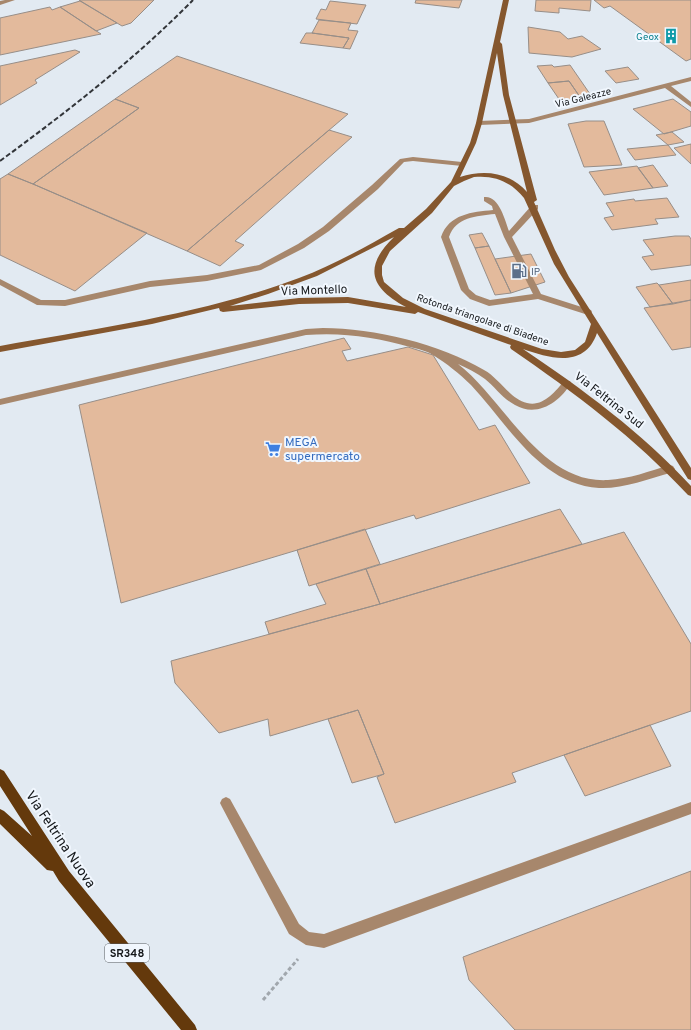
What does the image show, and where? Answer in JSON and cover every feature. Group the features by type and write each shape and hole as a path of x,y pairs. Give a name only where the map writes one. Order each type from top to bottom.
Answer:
{"main road":[{"path":"454,182 473,142 479,123 506,0"},
{"path":"498,38 506,95 535,207 550,249 595,323"},
{"path":"454,182 462,178 483,174 504,178 522,190 535,207"},
{"name":"Rotonda triangolare di Biadene","path":"454,182 438,202 414,224 379,261 377,270 381,285 413,307 541,352 563,355 573,354 586,348 594,335 595,323"},
{"name":"Via Montello","path":"195,312 273,290 301,280 360,254 414,224"},
{"name":"Via Montello","path":"0,349 195,312 299,301 348,300 434,315"},
{"name":"Via Feltrina Sud","path":"595,323 691,476"},
{"name":"Via Feltrina Sud","path":"503,339 567,383 636,436 691,492"},
{"name":"Via Feltrina Nuova","path":"0,775 64,876 190,1030"},
{"path":"0,815 64,876"}],"street":[{"path":"0,3 12,0"},
{"name":"Via Galeazze","path":"479,123 529,121 691,79"},
{"path":"667,86 691,106"},
{"path":"0,282 40,303 65,303 150,284 207,278 261,267 301,246 326,229 370,192 402,160 413,159 462,164"},
{"path":"487,199 495,206 508,237 538,296"},
{"path":"508,237 535,207"},
{"path":"497,212 473,214 458,219 446,232 445,237 465,290 473,297 489,303 538,296 588,312"},
{"path":"0,402 306,332 323,330 341,330 365,333 405,342 435,352 472,366 495,382 511,398 519,403 529,406 538,407 546,404 561,392 567,383"},
{"path":"435,352 475,384 510,426 540,457 570,477 587,483 612,483 670,469"},
{"path":"226,803 294,929 306,938 324,941 691,808"}],"path":[{"path":"263,1000 313,940"}],"building":[{"path":"79,0 154,0 131,23 122,26"},
{"path":"416,0 462,0 459,8 415,3"},
{"path":"536,0 591,0 590,11 559,8 559,13 535,11"},
{"name":"Geox","path":"594,0 691,0 691,59 686,61 610,6 604,8"},
{"path":"80,1 117,23 96,31 60,7"},
{"path":"330,1 366,5 357,24 316,19 321,9 326,10"},
{"path":"50,7 52,10 60,7 101,34 0,55 0,18"},
{"path":"319,20 351,23 348,30 358,31 350,49 343,48 349,38 312,33"},
{"path":"528,27 560,32 568,39 582,36 601,49 572,57 529,53"},
{"path":"306,33 349,38 343,48 300,43"},
{"path":"75,50 80,52 35,80 37,83 0,105 0,66"},
{"path":"177,56 348,114 187,251 33,184 139,108 115,99"},
{"path":"552,65 554,67 570,65 590,94 580,97 569,81 548,83 537,66"},
{"path":"628,67 639,79 616,83 605,71"},
{"path":"569,81 580,97 561,102 548,83"},
{"path":"115,99 139,108 33,184 8,174"},
{"path":"673,99 691,112 691,126 664,134 633,109"},
{"path":"586,121 604,121 622,165 584,167 568,124"},
{"path":"329,130 352,137 235,241 244,245 220,266 187,251"},
{"path":"672,132 684,142 668,145 656,135"},
{"path":"691,144 691,164 674,148"},
{"path":"668,145 676,155 635,160 627,149"},
{"path":"653,165 668,186 653,188 638,168"},
{"path":"637,166 653,188 604,195 589,172"},
{"path":"8,174 147,233 75,291 0,255 0,179"},
{"path":"667,198 679,217 655,219 658,224 612,230 604,218 614,216 606,203 634,199 635,201"},
{"path":"482,233 489,246 475,248 469,235"},
{"path":"675,236 689,236 691,239 691,265 651,270 642,257 654,255 643,240"},
{"path":"489,246 511,293 495,295 475,248"},
{"path":"531,254 545,282 511,293 495,259"},
{"path":"691,280 691,300 673,304 659,285"},
{"path":"657,283 673,304 650,307 636,287"},
{"path":"691,300 691,347 672,350 644,308"},
{"path":"344,338 351,349 342,351 347,361 408,347 433,355 479,430 495,425 530,483 416,519 414,515 121,603 79,405"},
{"path":"560,509 582,544 380,604 366,569"},
{"path":"365,529 380,564 309,586 297,550"},
{"path":"624,532 691,644 691,711 512,773 516,782 395,823 377,777 384,774 358,710 270,736 268,719 219,733 175,683 171,661 380,604"},
{"path":"366,569 380,604 269,634 265,622 326,604 316,584"},
{"path":"358,710 384,774 352,783 328,719"},
{"path":"650,725 671,766 585,796 564,755"},
{"path":"691,871 691,1030 515,1030 469,980 463,957"}],"railway":[{"path":"0,161 51,123 124,64 193,0"}],"place":[{"name":"Geox","path":"671,36"},
{"name":"IP","path":"519,271"},
{"name":"MEGA supermercato","path":"273,449"}]}
